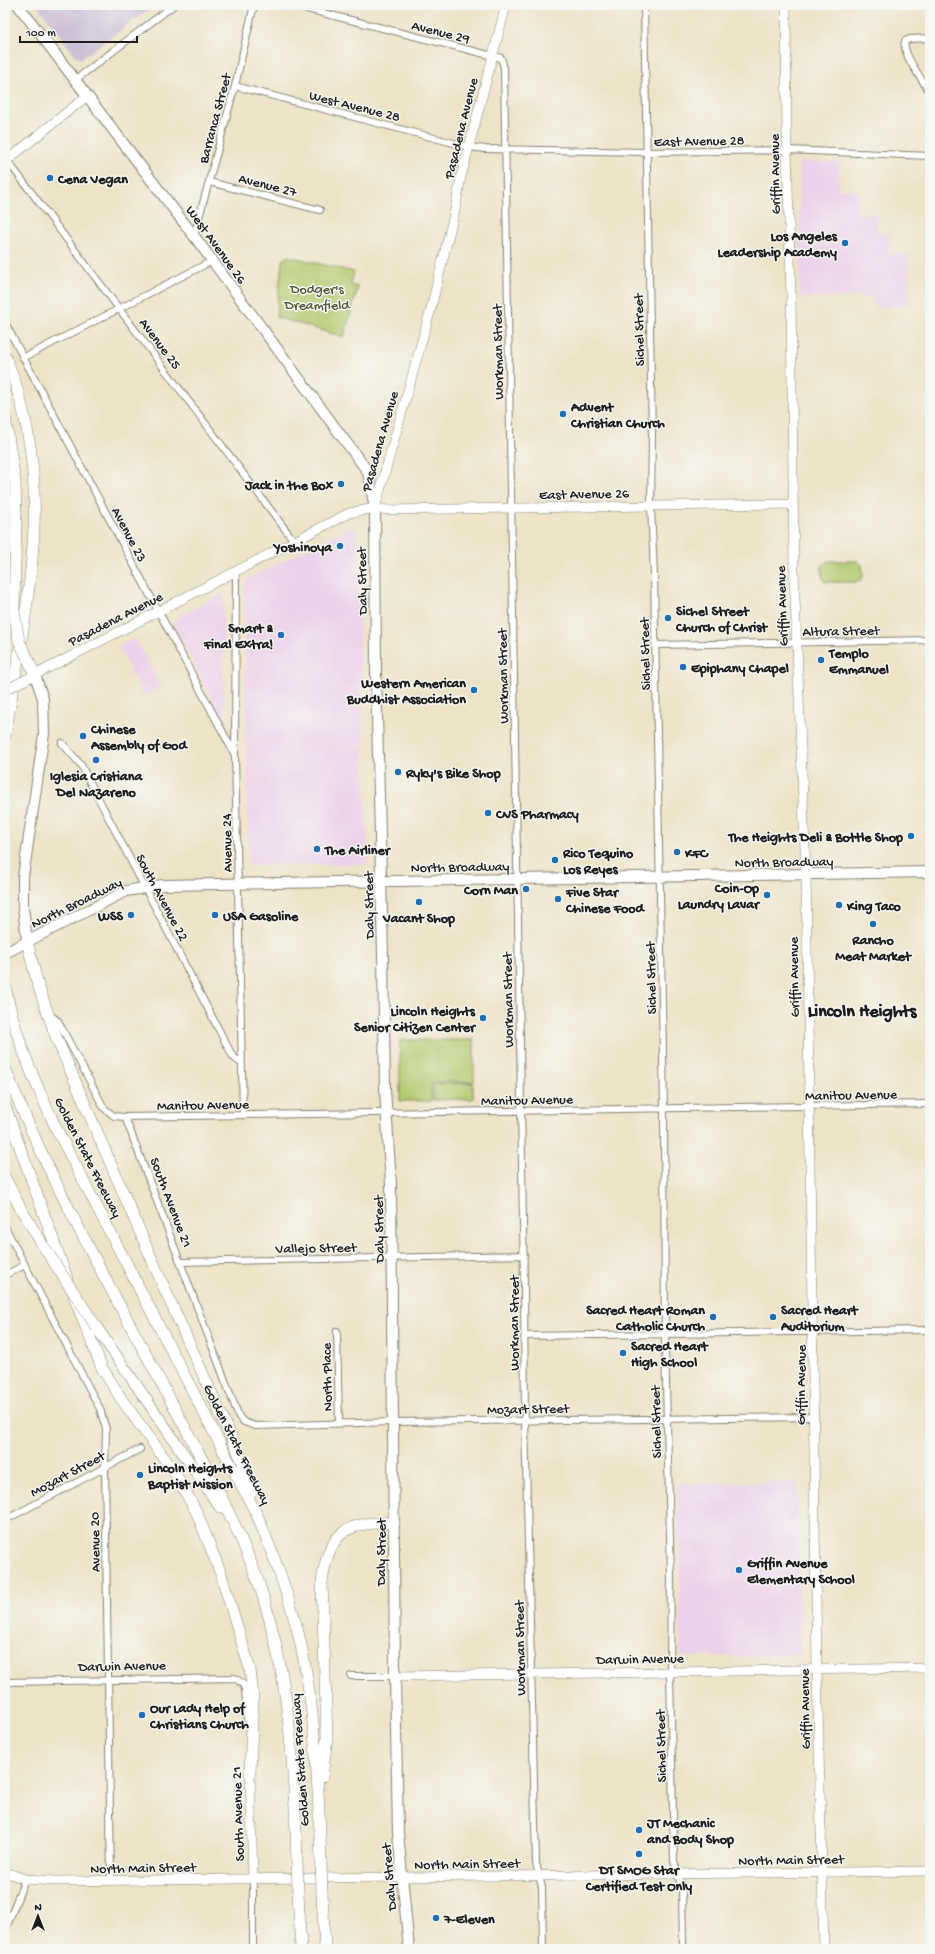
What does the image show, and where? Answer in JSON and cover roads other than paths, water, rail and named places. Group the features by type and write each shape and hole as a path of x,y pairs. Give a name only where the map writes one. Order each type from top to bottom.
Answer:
{"highway":[{"path":"5,356 14,377 25,418 32,458 36,502 33,562 5,735"},
{"path":"5,417 15,481 16,517 14,611 19,641 28,659 30,677"},
{"path":"27,941 37,982 56,1037 162,1285 243,1463 257,1515"},
{"name":"Golden State Freeway","path":"5,987 18,1035 40,1093 57,1130 257,1515 281,1573 300,1640 308,1678 314,1727 326,1949"},
{"name":"Golden State Freeway","path":"5,1068 47,1166 207,1468 258,1581 274,1636 284,1682 291,1726 301,1949"},
{"path":"5,1106 87,1334 102,1368 122,1400 175,1473 197,1514 221,1574 250,1669 253,1696 250,1773"},
{"path":"5,1178 20,1209 97,1328 214,1500 233,1523"},
{"path":"319,1805 327,1738 322,1583 325,1559 332,1545 342,1534 358,1525 372,1522 394,1524"}],"main road":[{"name":"West Avenue 26","path":"18,5 194,236 368,472 375,508"},
{"name":"Pasadena Avenue","path":"5,690 349,513 375,508 430,312 469,147 506,5"},
{"name":"Griffin Avenue","path":"786,5 787,150 791,294 796,642 806,874 817,1669 824,1949"},
{"path":"6,161 87,96"},
{"name":"East Avenue 26","path":"375,508 388,510 793,504"},
{"name":"Daly Street","path":"375,508 376,676 382,882 385,1114 391,1185 393,1257 392,1422 398,1833 401,1878 409,1949"},
{"path":"27,941 23,908 23,877 44,727 43,699 30,677"},
{"name":"North Broadway","path":"9,951 126,891 143,887 163,885 930,872"},
{"name":"Darwin Avenue","path":"395,1676 930,1668"},
{"name":"South Avenue 21","path":"250,1773 253,1879"},
{"name":"North Main Street","path":"5,1872 24,1879 56,1881 111,1881 930,1871"}],"street":[{"path":"75,80 174,5"},
{"name":"Barranca Street","path":"194,236 235,86 254,5"},
{"name":"Avenue 29","path":"291,5 493,56"},
{"name":"Sichel Street","path":"644,5 652,436 651,506 656,645 664,1109 665,1335 671,1576 670,1672 674,1861 682,1888 683,1949"},
{"path":"930,38 910,39 906,41 904,45 906,54 930,92"},
{"name":"Workman Street","path":"493,56 501,58 504,68 524,1255 525,1421 536,1863 542,1888 543,1949"},
{"name":"West Avenue 28","path":"235,86 469,147"},
{"name":"East Avenue 28","path":"469,147 506,150 647,152 787,150 930,156"},
{"name":"Avenue 25","path":"6,161 120,309 294,541"},
{"name":"Avenue 27","path":"209,182 320,210"},
{"path":"23,358 212,261"},
{"name":"Avenue 23","path":"5,323 235,756"},
{"name":"Avenue 24","path":"236,571 235,756 239,884 242,1116"},
{"name":"Altura Street","path":"656,645 930,640"},
{"name":"South Avenue 22","path":"62,743 81,764 143,887 233,1057 241,1063"},
{"path":"48,1013 58,1021 104,1108 114,1116 125,1117"},
{"name":"Manitou Avenue","path":"125,1117 930,1104"},
{"name":"South Avenue 21","path":"125,1117 239,1417 244,1422"},
{"name":"Avenue 20","path":"5,1227 105,1419 107,1440 105,1466 111,1881"},
{"name":"Vallejo Street","path":"180,1262 524,1255"},
{"path":"5,1275 25,1264"},
{"path":"525,1336 930,1330"},
{"name":"North Place","path":"337,1331 339,1424"},
{"name":"Mozart Street","path":"244,1422 253,1426 392,1422 814,1417"},
{"name":"Mozart Street","path":"5,1520 105,1466 140,1449"},
{"name":"Darwin Avenue","path":"351,1676 395,1676"},
{"name":"Darwin Avenue","path":"5,1682 228,1677 239,1680"},
{"name":"South Avenue 21","path":"239,1680 243,1684 246,1695 250,1773"},
{"path":"5,1931 24,1879"},
{"name":"South Avenue 21","path":"253,1879 253,1949"}],"place":[{"name":"Cena Vegan","path":"50,178"},
{"name":"Los Angeles Leadership Academy","path":"845,243"},
{"name":"Advent Christian Church","path":"563,414"},
{"name":"Jack in the Box","path":"341,484"},
{"name":"Yoshinoya","path":"340,546"},
{"name":"Sichel Street Church of Christ","path":"668,618"},
{"name":"Smart & Final Extra!","path":"281,635"},
{"name":"Templo Emmanuel","path":"821,660"},
{"name":"Epiphany Chapel","path":"683,667"},
{"name":"Western American Buddhist Association","path":"474,690"},
{"name":"Chinese Assembly of God","path":"83,736"},
{"name":"Iglesia Cristiana Del Nazareno","path":"96,760"},
{"name":"Ryky's Bike Shop","path":"398,772"},
{"name":"CVS Pharmacy","path":"488,813"},
{"name":"The Heights Deli & Bottle Shop","path":"911,836"},
{"name":"The Airliner","path":"317,849"},
{"name":"KFC","path":"677,852"},
{"name":"Rico Tequino Los Reyes","path":"555,860"},
{"name":"Corn Man","path":"526,889"},
{"name":"Coin-Op Laundry Lavar","path":"767,895"},
{"name":"Five Star Chinese Food","path":"558,899"},
{"name":"Vacant Shop","path":"419,902"},
{"name":"King Taco","path":"839,905"},
{"name":"WSS","path":"131,915"},
{"name":"USA Gasoline","path":"215,915"},
{"name":"Rancho Meat Market","path":"873,924"},
{"name":"Lincoln Heights Senior Citizen Center","path":"483,1018"},
{"name":"Sacred Heart Roman Catholic Church","path":"713,1317"},
{"name":"Sacred Heart Auditorium","path":"773,1317"},
{"name":"Sacred Heart High School","path":"623,1353"},
{"name":"Lincoln Heights Baptist Mission","path":"140,1475"},
{"name":"Griffin Avenue Elementary School","path":"739,1570"},
{"name":"Our Lady Help of Christians Church","path":"142,1715"},
{"name":"JT Mechanic and Body Shop","path":"639,1830"},
{"name":"DT SMOG Star Certified Test Only","path":"639,1854"},
{"name":"7-Eleven","path":"436,1918"}],"district":[{"name":"Lincoln Heights","path":"862,1010"}],"park label":[{"name":"Dodger's Dreamfield","path":"317,296"}]}
